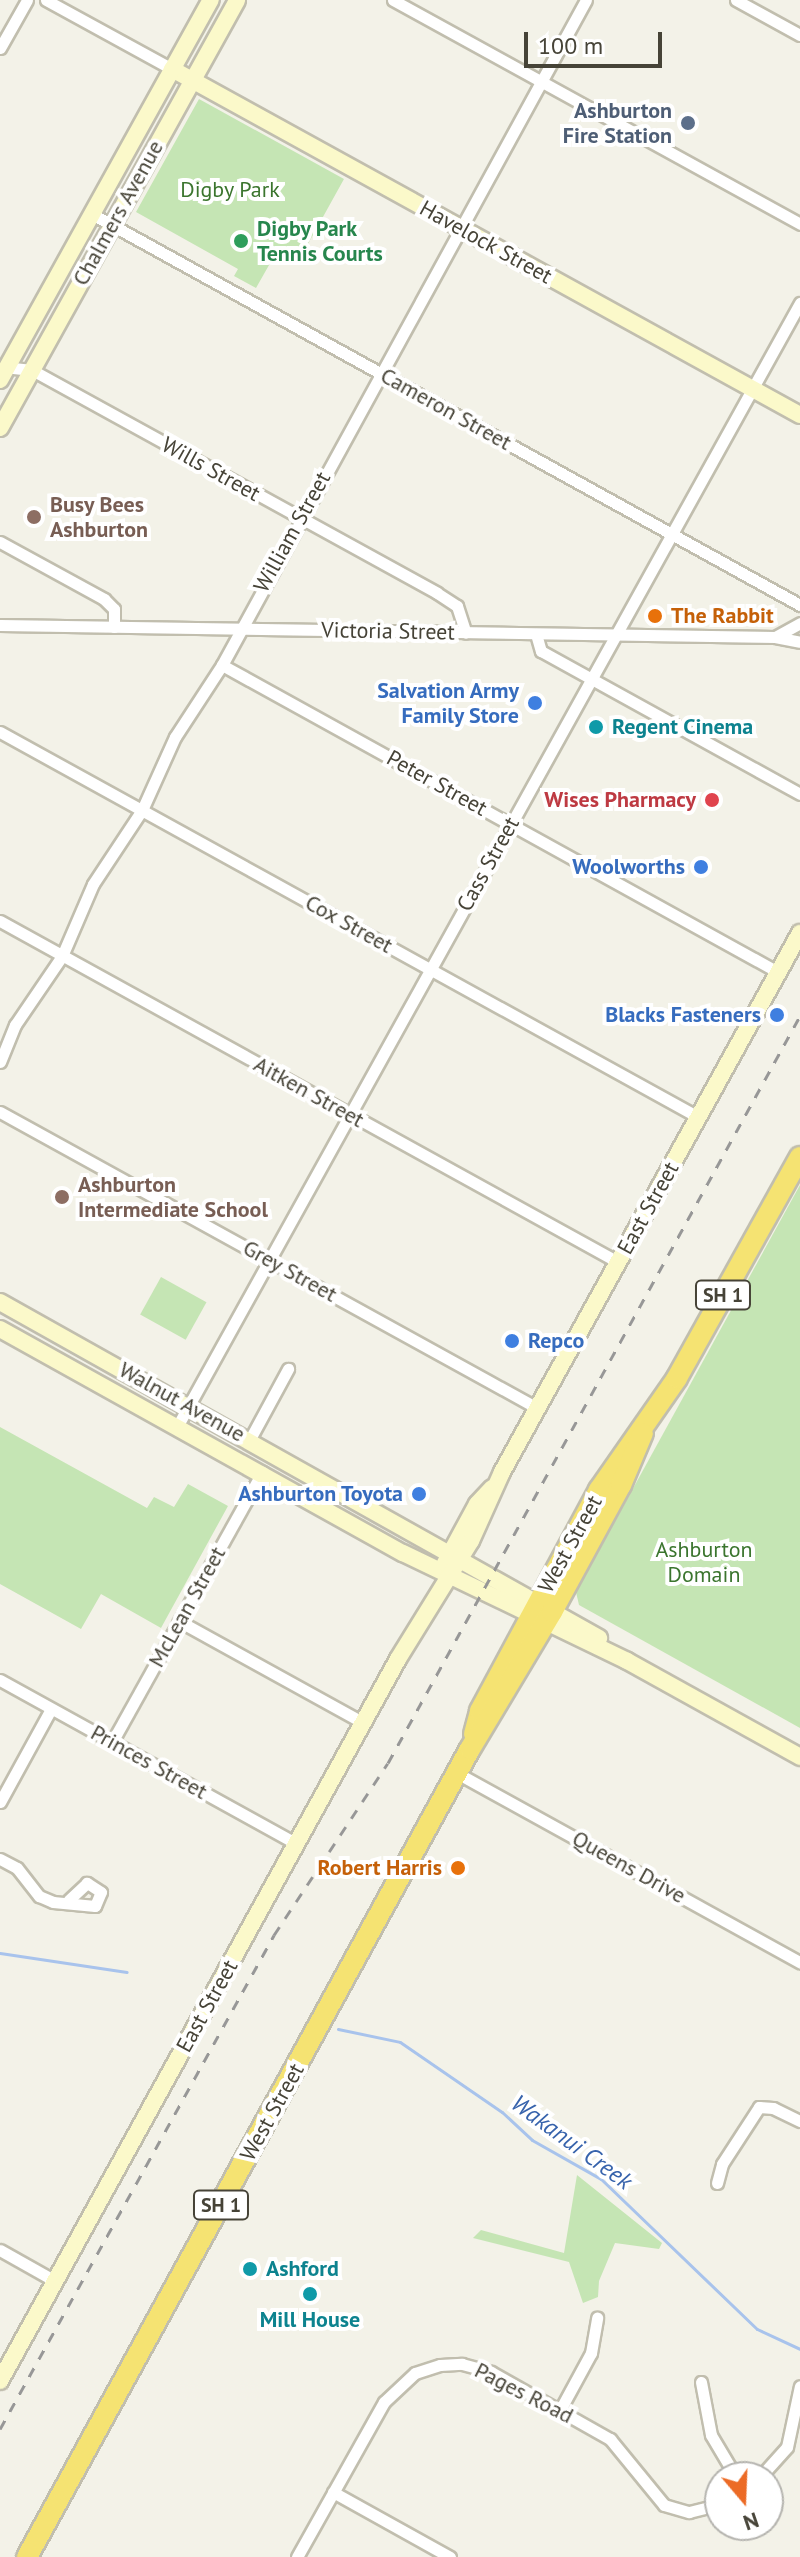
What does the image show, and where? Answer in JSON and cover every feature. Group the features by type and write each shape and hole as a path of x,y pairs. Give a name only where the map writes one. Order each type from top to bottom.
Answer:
{"highway":[{"name":"West Street","path":"27,2557 470,1749 541,1614 599,1490 643,1433 800,1157"}],"street":[{"path":"0,48 27,0"},
{"path":"46,0 172,69"},
{"name":"Chalmers Avenue","path":"0,428 12,371 92,214 211,0"},
{"name":"Chalmers Avenue","path":"12,371 112,225 237,0"},
{"path":"393,0 800,224"},
{"name":"William Street","path":"0,1062 15,1025 62,956 93,884 142,810 175,737 222,665 586,0"},
{"path":"736,0 800,35"},
{"name":"Havelock Street","path":"172,69 800,415"},
{"name":"Cameron Street","path":"92,214 800,605"},
{"name":"Cass Street","path":"178,1425 800,303"},
{"name":"Wills Street","path":"12,371 300,518 451,601 461,612 466,633"},
{"path":"0,542 104,599 114,609 114,627"},
{"name":"Victoria Street","path":"775,637 800,624"},
{"name":"Victoria Street","path":"0,625 775,637 800,642"},
{"path":"536,634 541,651 800,794"},
{"name":"Peter Street","path":"222,665 778,972"},
{"name":"Cox Street","path":"0,732 698,1117"},
{"name":"Aitken Street","path":"0,921 618,1262"},
{"name":"East Street","path":"0,2381 450,1566 477,1504 496,1484 800,933"},
{"name":"Grey Street","path":"0,1112 537,1408"},
{"name":"Walnut Avenue","path":"0,1302 363,1503 450,1566"},
{"name":"Walnut Avenue","path":"0,1329 352,1524 450,1566 800,1757"},
{"path":"250,1439 288,1369"},
{"name":"McLean Street","path":"112,1742 262,1472"},
{"path":"352,1524 363,1503"},
{"path":"179,1621 364,1723"},
{"name":"Princes Street","path":"0,1680 297,1844"},
{"path":"0,1802 51,1709"},
{"name":"Queens Drive","path":"457,1773 800,1962"},
{"path":"0,1859 17,1868 39,1896 69,1900"},
{"path":"717,2183 722,2164 759,2107 773,2108 800,2121"},
{"path":"0,2250 55,2281"},
{"path":"560,2410 591,2353 597,2318"},
{"name":"Pages Road","path":"297,2557 384,2402 401,2383 427,2368 453,2364 479,2367 621,2447 650,2494 664,2505 689,2512 704,2508"},
{"path":"701,2382 711,2435 726,2461"},
{"path":"774,2461 787,2447 800,2386"},
{"path":"333,2492 450,2557"}],"green space":[{"name":"Digby Park","path":"199,99 344,179 298,262 277,251 256,288 234,276 238,269 136,212"},
{"name":"Ashburton Domain","path":"800,1185 800,1728 579,1605 576,1592"},
{"path":"161,1277 206,1302 186,1340 140,1315"},
{"path":"0,1427 147,1508 154,1497 174,1507 188,1484 228,1506 161,1628 101,1594 81,1629 0,1584"},
{"path":"577,2175 662,2243 659,2249 615,2243 599,2281 598,2297 583,2303 569,2262 473,2238 481,2230 564,2253"}],"waterway":[{"name":"Wakanui Creek","path":"0,1953 127,1972"},
{"name":"Wakanui Creek","path":"338,2029 400,2042 502,2112 532,2140 601,2179 757,2329 800,2349"}],"railway":[{"path":"0,2429 274,1935 388,1763 800,1016"}],"place":[{"name":"Ashburton Fire Station","path":"688,123"},
{"name":"Digby Park Tennis Courts","path":"241,241"},
{"name":"Busy Bees Ashburton","path":"34,517"},
{"name":"The Rabbit","path":"655,616"},
{"name":"Salvation Army Family Store","path":"535,703"},
{"name":"Regent Cinema","path":"596,727"},
{"name":"Wises Pharmacy","path":"712,800"},
{"name":"Woolworths","path":"701,867"},
{"name":"Blacks Fasteners","path":"777,1015"},
{"name":"Ashburton Intermediate School","path":"62,1197"},
{"name":"Repco","path":"512,1341"},
{"name":"Ashburton Toyota","path":"419,1494"},
{"name":"Robert Harris","path":"458,1868"},
{"name":"Ashford","path":"250,2269"},
{"name":"Mill House","path":"310,2294"}]}
